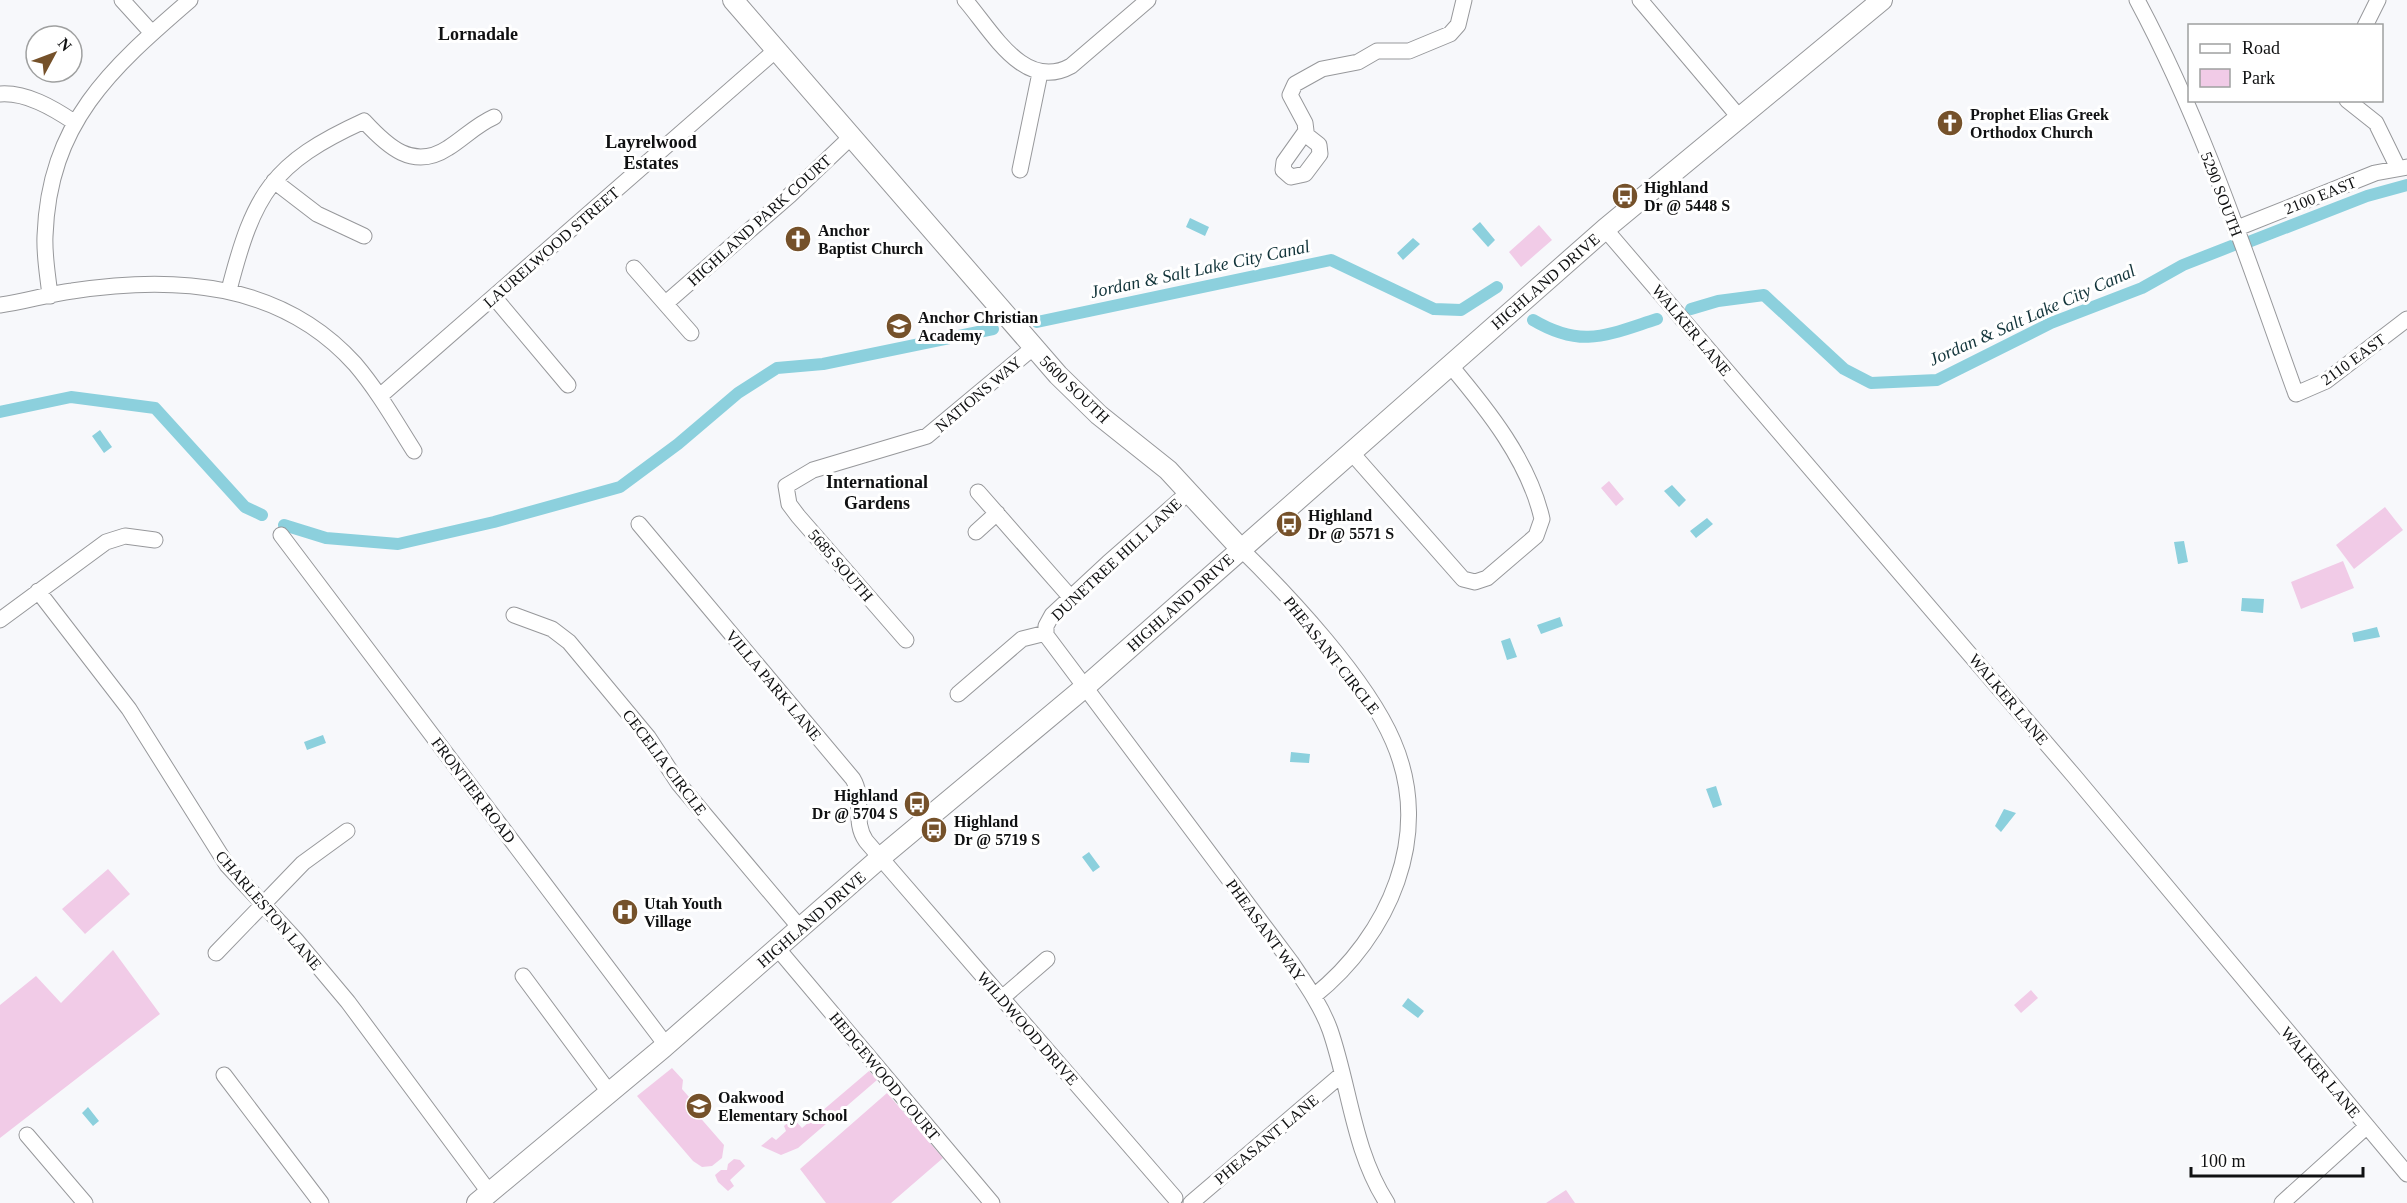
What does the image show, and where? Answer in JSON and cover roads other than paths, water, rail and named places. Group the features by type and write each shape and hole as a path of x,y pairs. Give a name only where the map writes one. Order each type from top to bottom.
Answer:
{"main road":[{"name":"5600 SOUTH","path":"733,0 1082,400 1156,460 1240,548"},
{"name":"HIGHLAND DRIVE","path":"483,1198 666,1045 880,858 1085,687 1240,548 1605,229 1882,0"}],"street":[{"path":"122,0 152,33"},
{"path":"50,296 45,238 48,205 58,162 74,122 110,73 190,0"},
{"path":"966,0 1018,62 1041,73 1062,71 1071,66 1148,0"},
{"path":"1305,134 1305,123 1290,95 1295,84 1322,69 1358,62 1377,51 1409,51 1450,34 1458,25 1464,0"},
{"path":"1640,0 1739,117"},
{"name":"5290 SOUTH","path":"2137,0 2180,85 2296,394"},
{"path":"2366,24 2378,0"},
{"name":"LAURELWOOD STREET","path":"380,396 776,50"},
{"path":"1020,170 1041,73"},
{"path":"0,94 30,99 56,109 74,122"},
{"path":"2350,102 2376,123 2403,167"},
{"path":"230,290 246,230 257,207 274,181 294,160 316,145 364,121 390,148 415,158 436,155 477,124 495,117"},
{"name":"HIGHLAND PARK COURT","path":"666,303 790,195 852,137"},
{"name":"2100 EAST","path":"2240,240 2375,173 2403,167"},
{"path":"274,181 317,214 364,236"},
{"name":"WALKER LANE","path":"1605,229 2053,751 2407,1174"},
{"path":"634,268 691,333"},
{"path":"0,305 71,291 146,284 181,284 230,290 262,300 312,327 353,362 380,396 414,451"},
{"path":"494,297 568,385"},
{"name":"2110 EAST","path":"2296,394 2326,381 2407,319"},
{"name":"NATIONS WAY","path":"786,486 813,470 927,436 1034,347"},
{"path":"1351,452 1463,579 1471,582 1483,580 1532,539 1540,528 1540,513 1514,451 1483,404 1450,365"},
{"name":"5685 SOUTH","path":"786,486 789,504 798,516 906,640"},
{"path":"978,492 1072,598"},
{"name":"DUNETREE HILL LANE","path":"1085,687 1046,633 1050,618 1107,563 1189,492"},
{"path":"976,532 997,513"},
{"name":"VILLA PARK LANE","path":"639,524 853,779 859,794 859,830 880,858"},
{"name":"FRONTIER ROAD","path":"281,535 666,1045"},
{"path":"0,620 106,542 125,536 155,540"},
{"name":"PHEASANT CIRCLE","path":"1240,548 1287,597 1373,704 1398,753 1406,794 1404,854 1388,907 1350,962 1314,996"},
{"name":"CHARLESTON LANE","path":"38,591 129,709 218,853 312,957 348,1002 483,1198"},
{"name":"CECELIA CIRCLE","path":"514,615 552,629 568,642 648,737 679,784 801,929"},
{"path":"958,694 1022,639 1046,633"},
{"name":"PHEASANT WAY","path":"1085,687 1314,996 1330,1030 1368,1166 1387,1203"},
{"path":"216,953 312,855 347,831"},
{"name":"WILDWOOD DRIVE","path":"880,858 1175,1198"},
{"name":"HEDGEWOOD COURT","path":"778,949 992,1203"},
{"path":"1002,998 1047,959"},
{"path":"523,976 609,1092"},
{"path":"224,1075 321,1203"},
{"name":"PHEASANT LANE","path":"1191,1203 1341,1075"},
{"path":"2282,1203 2366,1127"},
{"path":"27,1135 85,1203"}],"water":[{"path":"1190,218 1209,227 1205,236 1186,227"},
{"path":"1480,222 1495,240 1488,247 1472,229"},
{"path":"1413,238 1420,244 1403,260 1397,253"},
{"path":"100,430 112,447 104,453 92,436"},
{"path":"1672,485 1686,500 1679,507 1664,491"},
{"path":"1707,518 1713,524 1696,538 1690,531"},
{"path":"2184,541 2188,562 2178,564 2174,542"},
{"path":"2242,598 2264,599 2263,613 2241,611"},
{"path":"1560,617 1563,626 1541,634 1537,625"},
{"path":"2377,627 2380,637 2354,642 2352,633"},
{"path":"1510,638 1517,657 1507,660 1501,641"},
{"path":"323,735 326,743 307,750 304,742"},
{"path":"1291,752 1310,754 1309,763 1290,762"},
{"path":"1716,786 1722,805 1713,808 1706,789"},
{"path":"2004,809 2016,813 2001,832 1995,826"},
{"path":"1089,852 1100,867 1093,872 1082,857"},
{"path":"1408,998 1424,1011 1418,1018 1402,1006"},
{"path":"88,1107 99,1121 93,1126 82,1113"}],"waterway":[{"name":"Jordan & Salt Lake City Canal","path":"2246,243 2367,196 2407,185"},
{"name":"Jordan & Salt Lake City Canal","path":"1691,309 1718,301 1764,295 1844,369 1871,383 1937,380 2051,323 2142,288 2183,265 2234,245"},
{"name":"Jordan & Salt Lake City Canal","path":"1037,322 1331,260 1434,309 1461,310 1497,287"},
{"name":"Jordan & Salt Lake City Canal","path":"1533,320 1550,329 1581,337 1609,334 1657,319"},
{"name":"Jordan & Salt Lake City Canal","path":"284,525 326,538 398,544 494,522 620,487 678,444 738,393 777,368 823,364 993,329"},
{"name":"Jordan & Salt Lake City Canal","path":"0,412 71,397 155,408 245,507 262,515"}],"place":[{"name":"Prophet Elias Greek Orthodox Church","path":"1950,123"},
{"name":"Highland Dr @ 5448 S","path":"1625,196"},
{"name":"Anchor Baptist Church","path":"798,239"},
{"name":"Anchor Christian Academy","path":"899,326"},
{"name":"Highland Dr @ 5571 S","path":"1289,524"},
{"name":"Highland Dr @ 5704 S","path":"917,804"},
{"name":"Highland Dr @ 5719 S","path":"934,830"},
{"name":"Utah Youth Village","path":"625,912"},
{"name":"Oakwood Elementary School","path":"699,1106"}],"district":[{"name":"Lornadale","path":"478,34"},
{"name":"Layrelwood Estates","path":"651,152"},
{"name":"International Gardens","path":"877,492"}]}
